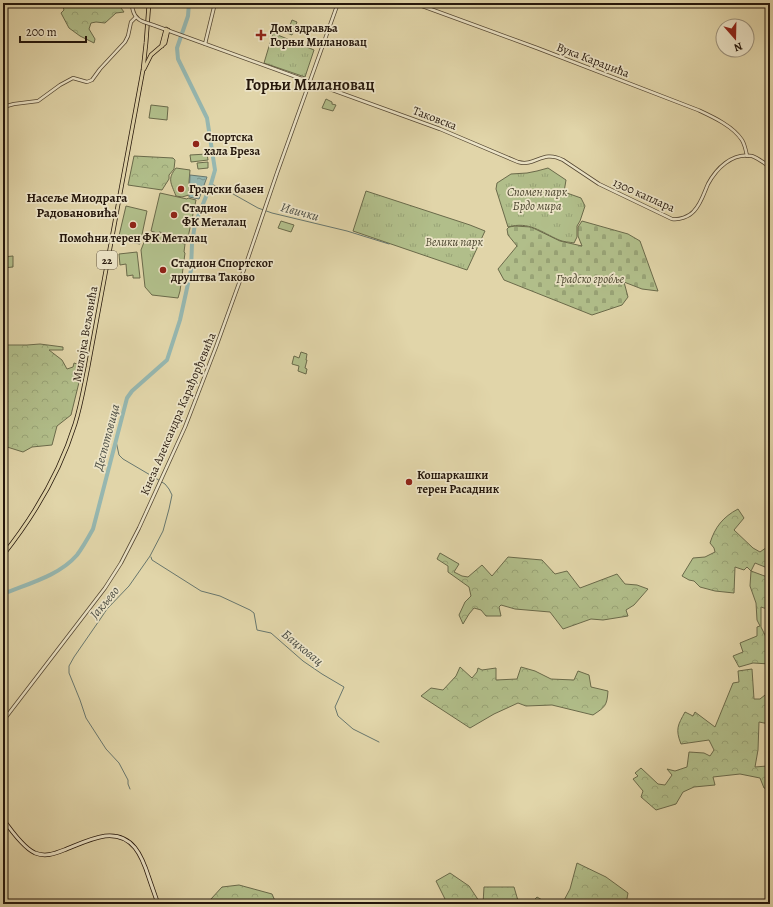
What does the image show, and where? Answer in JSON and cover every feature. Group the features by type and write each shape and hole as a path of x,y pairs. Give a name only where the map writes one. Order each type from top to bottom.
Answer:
{"main road":[{"name":"Милојка Вељовића","path":"3,555 27,522 47,489 61,460 76,421 88,367 143,70 149,3"},
{"path":"143,70 151,55 165,44 167,29"},
{"path":"3,819 28,848 35,853 42,855 53,854 103,836 115,836 125,840 134,846 141,856 158,904"}],"street":[{"path":"3,107 41,99 60,85 73,78 86,82 92,80 125,42 131,22 136,16 132,3"},
{"path":"205,44 215,3"},
{"name":"Кнеза Александра Карађорђевића","path":"3,721 89,611 107,585 129,549 159,485 185,427 208,368 338,3"},
{"name":"Вука Караџића","path":"414,3 537,48 698,110 722,123 737,134 743,142 747,156"},
{"name":"Таковска","path":"136,16 144,22 167,29 440,129 520,162 528,163 545,156 554,156"},
{"name":"1300 каплара","path":"554,156 563,160 599,184 667,217 675,219 687,216 695,211 712,177 723,164 734,158 747,156 753,157 770,167"}],"green space":[{"path":"61,3 117,3 124,12 116,13 105,23 91,23 89,29 95,39 94,43 80,36 69,28 61,13 64,10"},
{"path":"292,20 297,22 292,35 287,33"},
{"path":"273,33 314,50 305,77 264,63"},
{"path":"326,99 332,102 332,104 336,105 333,111 322,108"},
{"path":"151,105 168,107 167,120 149,118"},
{"path":"207,154 208,160 191,162 190,155"},
{"path":"134,156 173,158 175,160 174,169 169,175 169,179 162,190 128,185"},
{"path":"208,162 208,168 198,169 197,163"},
{"name":"Градски базен","path":"176,168 190,170 189,195 182,197 176,196 171,184 171,178"},
{"name":"Спомен парк Брдо мира","path":"548,168 566,180 564,192 581,198 585,206 577,226 577,237 574,243 559,240 529,226 522,225 508,227 496,189 497,183 511,174 527,173"},
{"name":"Велики парк","path":"366,191 485,231 467,270 353,231"},
{"name":"Стадион Спортског друштва Таково","path":"160,193 196,200 187,242 175,241 169,234 159,232 175,242 185,244 178,298 152,295 145,287 141,250 146,237 154,232 151,231"},
{"name":"Помоћни терен ФК Металац","path":"126,206 147,211 140,244 118,240"},
{"path":"281,221 294,225 291,232 278,228"},
{"name":"Градско гробље","path":"582,221 628,234 640,241 658,291 642,289 624,282 628,297 622,305 592,315 504,280 498,269 517,246 508,235 507,229 509,227 531,227 560,241 582,246 578,236 578,227"},
{"path":"137,252 140,278 133,278 133,275 127,276 126,264 120,265 119,254"},
{"path":"13,256 13,267 3,268 3,257"},
{"path":"40,344 63,347 63,350 49,350 62,360 67,369 73,367 74,363 83,366 71,415 57,426 52,445 32,447 23,452 4,446 3,448 3,345"},
{"path":"301,352 307,354 305,368 307,369 306,374 298,371 299,366 292,364 294,356 299,358"},
{"path":"738,509 744,518 734,530 753,548 760,552 770,545 770,569 755,563 751,571 747,567 744,570 735,567 734,593 715,591 700,587 694,581 682,576 693,558 705,557 715,552 710,543 714,532 728,515"},
{"path":"440,553 459,564 454,572 462,576 468,577 482,565 492,576 508,557 542,560 555,574 567,571 580,588 617,574 625,584 637,585 648,589 634,605 626,610 628,616 603,620 591,619 563,629 550,612 515,609 501,605 499,607 501,616 486,616 481,610 474,608 463,624 459,615 465,602 471,596 469,587 448,572 448,566 437,559"},
{"path":"751,571 770,578 770,611 761,607 761,627 766,637 770,664 753,663 739,667 733,656 743,652 740,643 757,636 757,627 760,626 757,620 756,603 750,586"},
{"path":"460,667 472,678 477,672 478,668 482,670 496,668 496,680 517,679 521,667 535,671 551,679 574,680 578,671 589,675 591,687 608,691 607,700 605,706 593,715 552,705 526,706 518,703 494,714 470,728 421,696 431,688 443,690 456,676"},
{"path":"752,669 754,699 760,699 765,695 770,695 769,724 759,722 758,750 755,767 767,766 770,761 770,790 764,788 760,778 740,774 713,777 715,785 694,787 683,792 676,804 656,810 641,797 643,791 633,779 638,776 635,773 641,768 658,784 665,785 672,775 667,769 675,771 687,767 689,752 704,753 710,756 714,750 709,740 681,744 678,734 678,727 681,720 685,712 693,716 695,712 715,727 733,683 739,682 738,671"},
{"path":"577,863 606,877 628,893 626,904 562,904 570,889"},
{"path":"450,873 469,886 481,904 444,904 446,901 436,881"},
{"path":"239,885 272,894 276,903 214,904 211,899 222,887"},
{"path":"484,887 514,887 519,904 483,904"},
{"path":"537,897 549,904 530,904"}],"water":[{"path":"190,175 207,177 199,199 189,197"}],"waterway":[{"name":"Деспотовица","path":"3,594 32,583 61,569 70,562 81,549 93,529 127,398 132,391 167,360 180,320 191,270 192,243 195,224 215,170 207,118 178,59 177,48 188,16 189,3"},
{"name":"Ивички","path":"211,184 226,190 258,208 272,213 347,231 389,244"},
{"name":"Јакљево","path":"116,441 119,455 123,459 165,484 172,495 163,531 150,556 129,586 107,609 74,657 69,666 69,673 86,718 106,749 119,763 128,780 130,789"},
{"name":"Бацковац","path":"151,557 152,560 201,591 220,596 254,613 257,630 271,633 303,661 344,687 335,707 338,716 353,729 379,742"}],"place":[{"name":"Дом здравља Горњи Милановац","path":"261,35"},
{"name":"Спортска хала Бреза","path":"196,144"},
{"name":"Градски базен","path":"181,189"},
{"name":"Стадион ФК Металац","path":"174,215"},
{"name":"Помоћни терен ФК Металац","path":"133,225"},
{"name":"Стадион Спортског друштва Таково","path":"163,270"},
{"name":"Кошаркашки терен Расадник","path":"409,482"}],"district":[{"name":"Горњи Милановац","path":"310,84"},
{"name":"Насеље Миодрага Радовановића","path":"77,204"}]}
